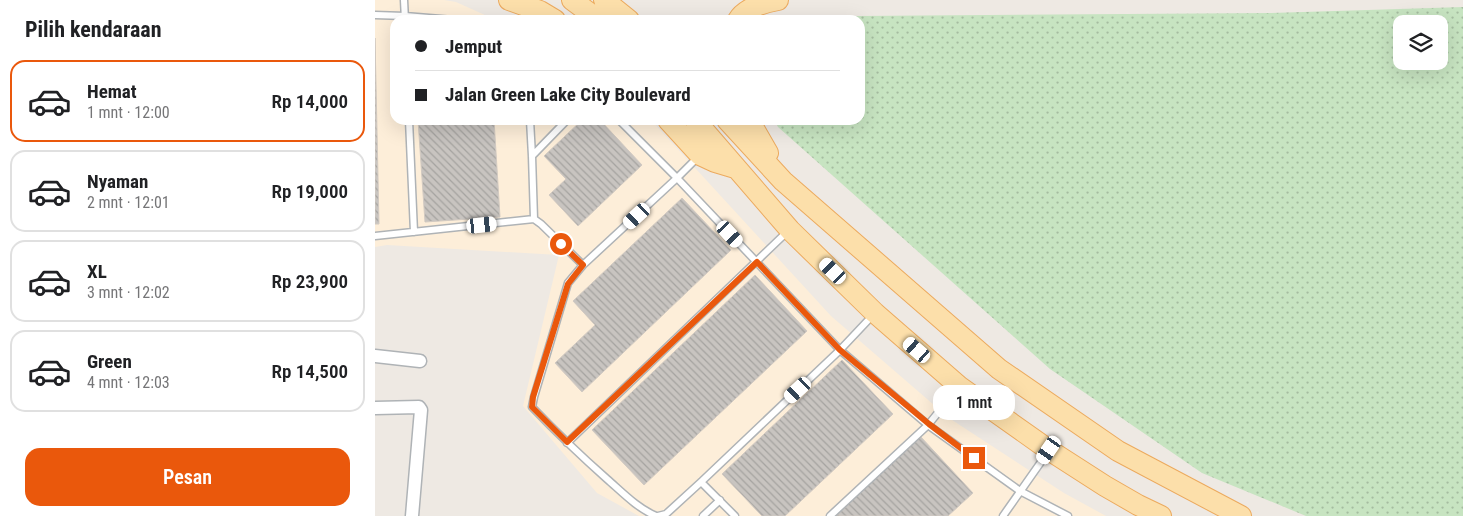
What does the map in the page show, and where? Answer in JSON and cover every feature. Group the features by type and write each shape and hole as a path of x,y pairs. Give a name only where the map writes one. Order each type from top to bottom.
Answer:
{"main road":[{"path":"509,0 542,15"},
{"path":"572,0 592,15"},
{"path":"604,0 623,15"},
{"path":"741,15 765,2 778,0"},
{"path":"673,125 700,155 735,168"},
{"path":"699,125 790,230 875,313 959,387 1049,450 1137,508 1161,516"},
{"path":"732,125 783,181 999,369 1118,451 1241,516"},
{"path":"752,125 783,181"}],"street":[{"path":"375,356 420,361"},
{"path":"375,408 419,406 421,410 412,516"}],"lane":[{"path":"404,0 405,15"},
{"path":"375,15 390,16"},
{"path":"409,125 414,232"},
{"path":"530,125 534,220"},
{"path":"532,156 562,125"},
{"path":"624,125 677,178 840,350 929,424 1020,491 1068,516"},
{"path":"700,155 583,265 568,284 533,397 532,407 567,442 645,512 657,516 666,514 840,350 875,313"},
{"path":"375,236 534,220 541,224 583,265"},
{"path":"567,442 790,230"},
{"path":"830,516 929,424 959,387"},
{"path":"1003,516 1049,450"},
{"path":"701,482 735,516"},
{"path":"703,516 720,500"}],"shaded area":[{"path":"375,0 444,0 456,2 485,15 390,15 390,125 656,125 831,316 949,418 1064,493 1106,516 639,516 597,493 523,406 559,255 387,245 375,247"}],"green space":[{"path":"1463,7 1463,516 1306,516 1202,473 1050,369 777,125 865,125 865,16 1271,13"}],"building":[{"path":"375,38 379,224 375,224"},
{"path":"418,125 494,125 500,217 425,222"},
{"path":"577,125 605,125 642,165 578,226 549,195 566,179 544,156"},
{"path":"682,198 731,250 582,392 555,363 595,325 573,301"},
{"path":"755,275 807,331 644,485 592,430"},
{"path":"842,360 893,414 785,516 762,516 722,474"},
{"path":"920,436 973,493 948,516 836,516"}],"route":[{"path":"561,244 583,265 568,284 533,397 532,407 567,442 757,262 840,350 929,424 974,458"}]}
